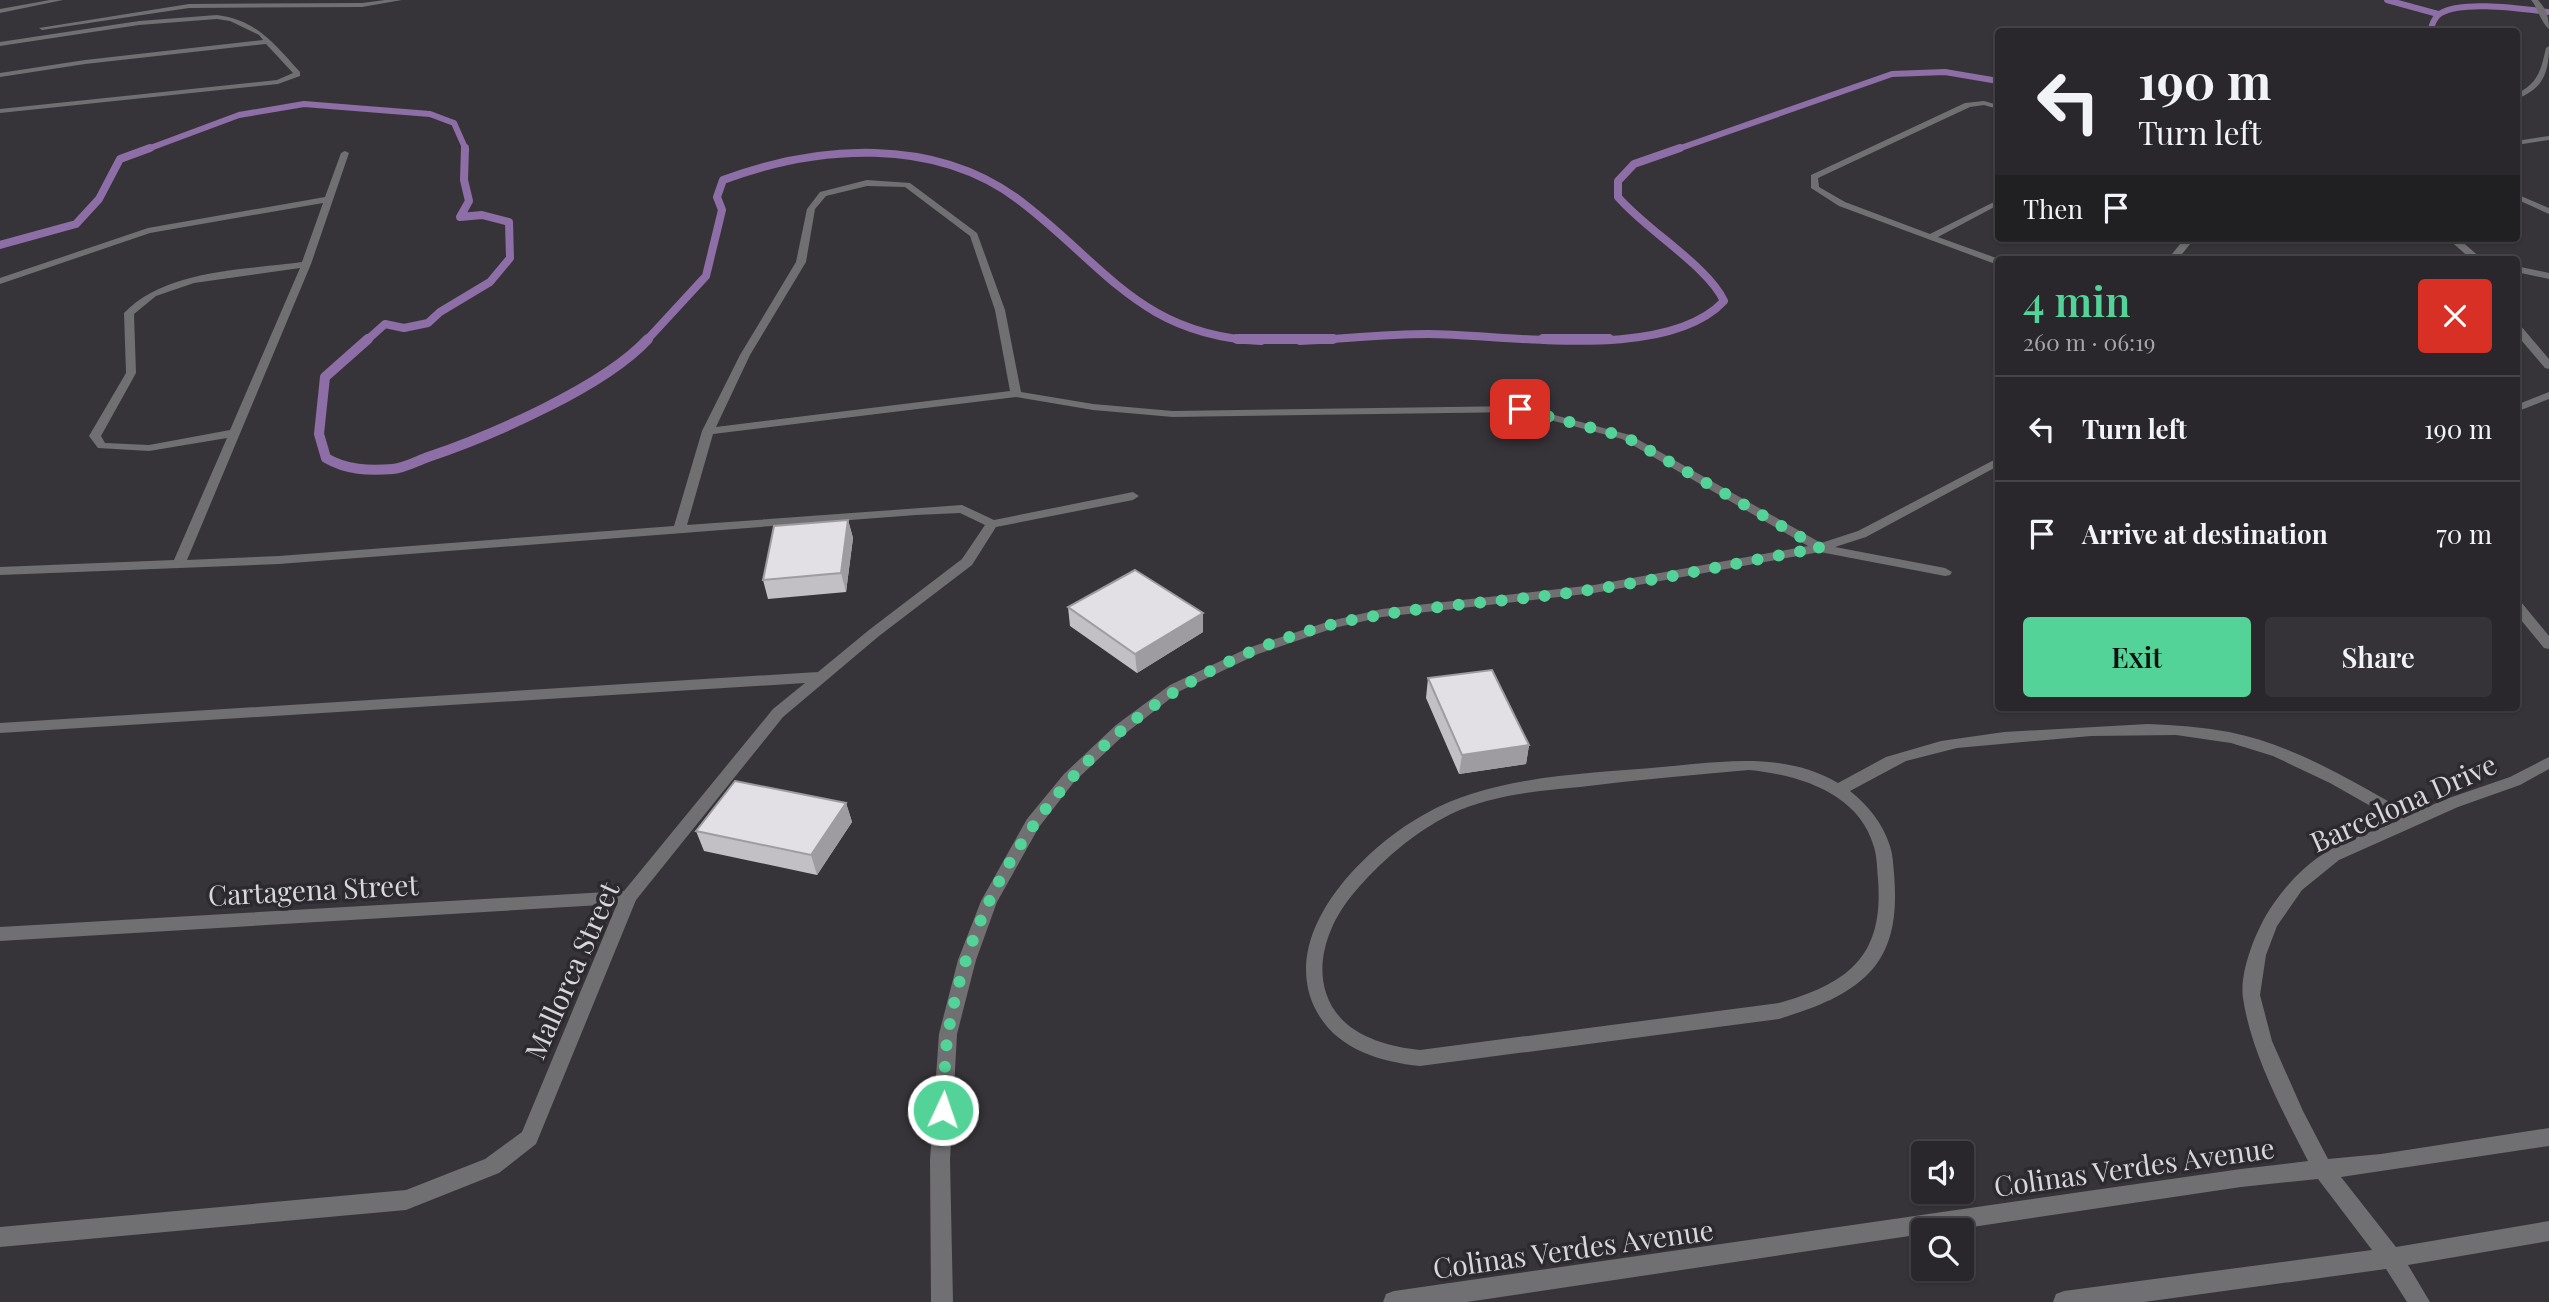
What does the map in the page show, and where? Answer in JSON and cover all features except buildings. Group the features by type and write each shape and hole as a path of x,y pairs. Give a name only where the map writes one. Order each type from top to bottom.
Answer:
{"street":[{"path":"0,11 60,0"},
{"path":"0,36 71,22 189,6 362,5 399,0"},
{"path":"2534,0 2541,7 2548,25"},
{"path":"0,44 128,24 207,17 232,19 261,34 265,43 297,74 278,82 0,111"},
{"path":"0,75 85,62 265,43"},
{"path":"2520,95 2536,89 2542,80 2549,48"},
{"path":"1995,106 1984,103 1968,105 1814,177 1815,188 1842,204 1995,261"},
{"path":"2520,142 2549,138"},
{"path":"179,564 306,264 345,153"},
{"path":"680,528 708,431 745,355 800,262 811,209 823,194 867,183 908,185 974,235 1000,310 1016,394"},
{"path":"2520,198 2549,211"},
{"path":"0,281 148,231 330,199"},
{"path":"1931,237 1995,204"},
{"path":"2175,256 2187,242"},
{"path":"2457,242 2473,256"},
{"path":"234,433 149,448 102,446 95,436 131,373 129,313 153,294 192,280 306,264"},
{"path":"2520,270 2549,276"},
{"path":"2520,332 2549,366"},
{"path":"708,431 1016,394 1093,407 1173,414 1520,409 1626,437 1820,548 1945,572"},
{"path":"2520,407 2549,395"},
{"path":"942,1302 940,1160 948,1034 967,960 989,901 1033,823 1069,778 1121,729 1175,688 1253,651 1330,625 1382,613 1594,589 1820,548 1862,534 1995,464"},
{"path":"0,571 279,560 962,509 992,524 1133,496"},
{"name":"Mallorca Street","path":"0,1237 406,1199 492,1166 529,1138 629,897 778,713 819,677 967,562 992,524"},
{"path":"2520,610 2549,645"},
{"path":"0,728 819,677"},
{"path":"1839,790 1877,768 1944,745 2108,729 2161,729 2227,737 2259,745 2318,769 2410,821"},
{"name":"Barcelona Drive","path":"2419,1302 2391,1258 2323,1170 2263,1041 2251,995 2257,955 2269,923 2296,885 2333,856 2410,821 2515,781 2549,762"},
{"path":"1749,765 1769,766 1799,774 1827,782 1839,790 1862,810 1882,846 1887,888 1884,930 1879,945 1858,972 1828,995 1812,1002 1779,1011 1420,1058 1380,1054 1364,1046 1322,1006 1313,987 1315,959 1326,916 1360,874 1415,827 1465,802 1522,787 1749,765"},
{"name":"Cartagena Street","path":"0,934 629,897"},
{"name":"Colinas Verdes Avenue","path":"1394,1302 2228,1180 2323,1170 2549,1137"},
{"path":"2064,1302 2391,1258 2549,1231"}],"waterway":[{"path":"2387,0 2438,14"},
{"path":"2431,28 2441,13 2464,7 2549,12"},
{"path":"1675,150 1892,74 1945,72 1995,80"},
{"path":"145,150 239,115 304,104 430,114 454,123 466,150"},
{"path":"0,245 76,224 99,199 120,159 150,148"},
{"path":"366,341 385,324 404,328 428,323 440,312 490,282 510,258 509,222 482,215 460,217 469,201 464,180 465,148"},
{"path":"1332,339 1428,334 1541,340 1626,339 1664,332 1698,320 1724,301 1716,288 1691,261 1618,197 1618,181 1634,164 1680,148"},
{"path":"647,340 706,276 722,210 717,197 723,180 797,159 874,153 913,156 950,165 986,179 1019,200 1127,293 1154,311 1184,326 1219,336 1244,339"},
{"path":"368,339 325,377 319,434 326,458 358,469 375,470 406,466 545,408 604,375 647,340"},
{"path":"1237,339 1244,339"},
{"path":"1244,339 1332,339"},
{"path":"1244,339 1261,341"},
{"path":"1300,341 1332,339"},
{"path":"1543,339 1609,339"}],"route":[{"path":"943,1110 948,1034 967,960 989,901 1033,823 1069,778 1121,729 1175,688 1253,651 1330,625 1382,613 1594,589 1820,548 1626,437 1520,409"}]}
